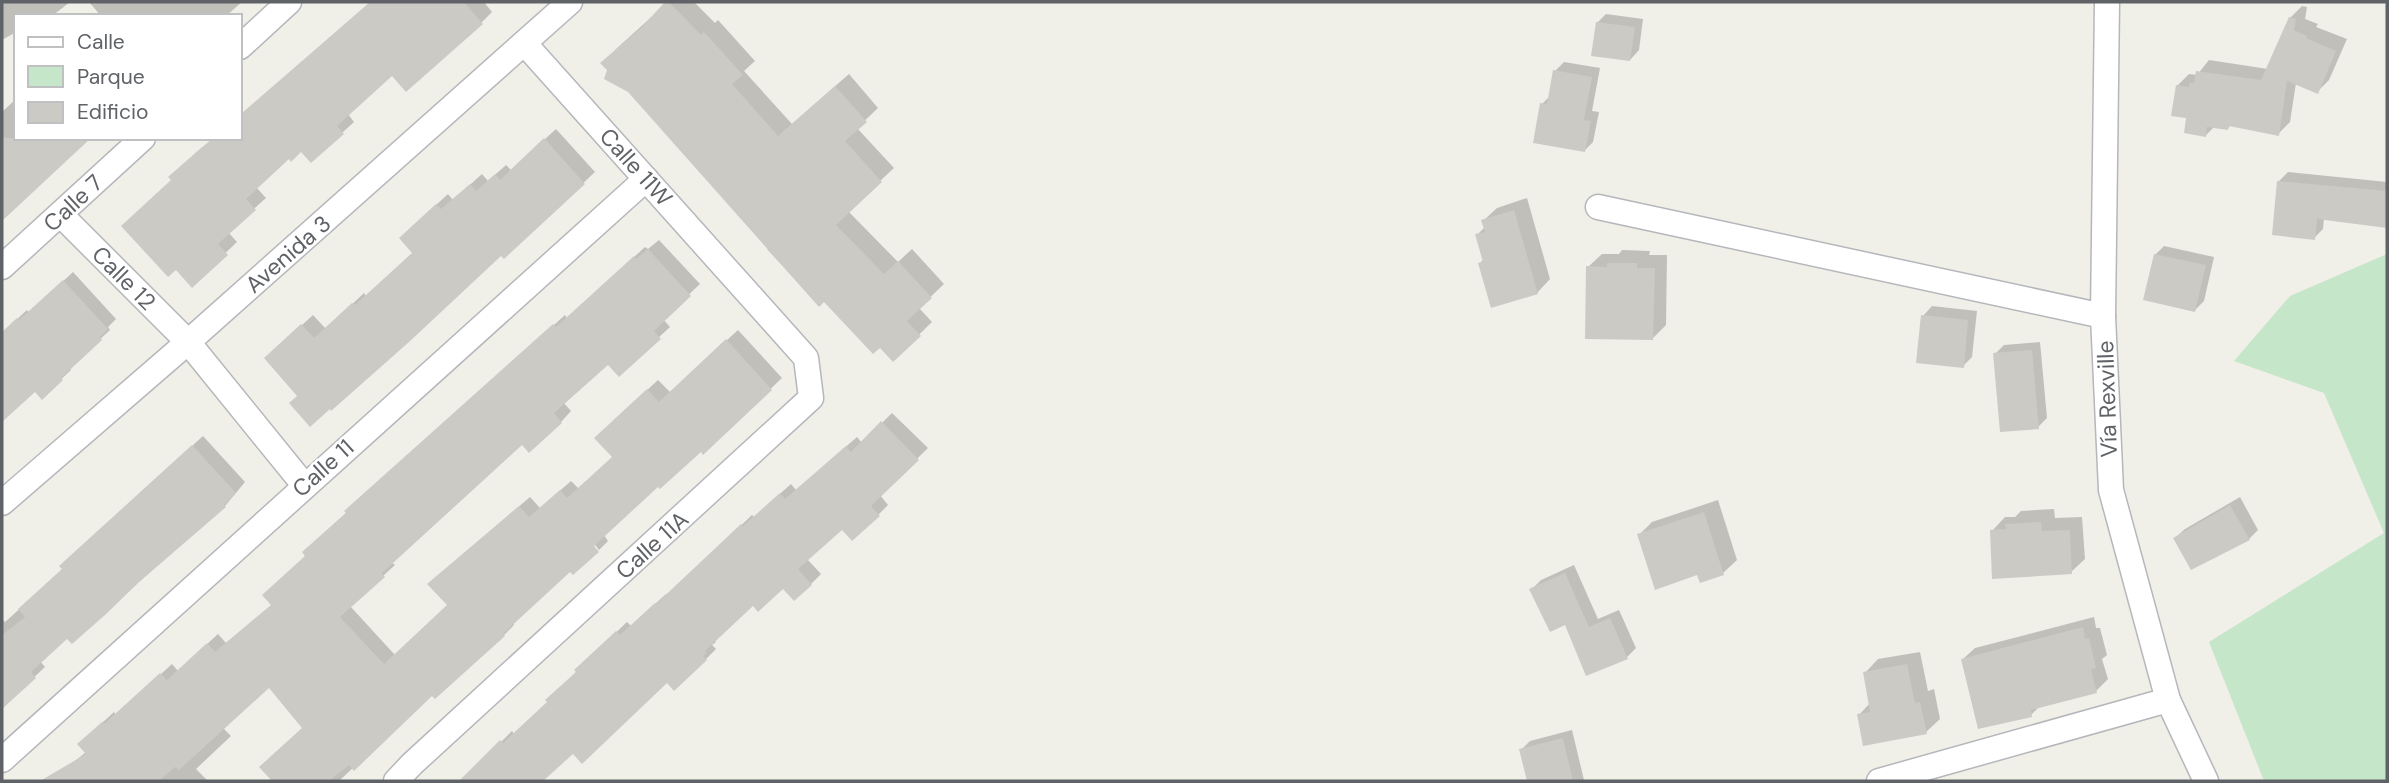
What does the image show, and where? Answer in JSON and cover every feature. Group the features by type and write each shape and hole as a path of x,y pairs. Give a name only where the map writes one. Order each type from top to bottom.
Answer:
{"street":[{"path":"242,45 289,2"},
{"name":"Avenida 3","path":"2,503 188,342 570,2"},
{"name":"Vía Rexville","path":"2107,2 2103,316 2111,490 2168,700 2206,781"},
{"name":"Calle 11W","path":"525,44 746,290"},
{"name":"Calle 7","path":"2,267 141,140"},
{"name":"Calle 11","path":"2,760 646,179"},
{"path":"1598,206 2103,316"},
{"name":"Calle 12","path":"61,215 188,342 304,485"},
{"name":"Calle 11A","path":"397,781 422,755 811,398 806,358 746,290"},
{"path":"1879,781 2168,700"}],"green space":[{"path":"2387,254 2387,781 2264,781 2209,642 2384,533 2324,393 2234,361 2290,296"}],"building":[{"path":"370,2 464,2 483,24 406,92 392,76 337,126 344,134 311,163 301,152 291,162 289,159 246,199 256,210 218,244 228,255 192,288 176,270 168,277 121,226 171,180 168,177 211,140 242,140 242,113"},
{"path":"665,2 669,2 701,35 704,32 743,75 732,84 778,136 835,86 867,122 845,141 882,182 836,225 884,274 898,261 932,298 907,321 921,336 893,362 880,348 873,354 824,302 819,307 628,92 604,79 607,70 600,63 641,28"},
{"path":"2289,17 2296,19 2294,30 2336,51 2318,94 2287,81 2279,136 2229,126 2228,130 2207,127 2206,137 2184,133 2186,118 2171,116 2176,85 2189,87 2189,83 2194,83 2196,71 2261,80"},
{"path":"1596,22 1635,27 1630,61 1591,56"},
{"path":"1553,70 1592,77 1584,120 1591,121 1585,152 1533,143 1540,103 1547,104"},
{"path":"2,138 89,140 2,221"},
{"path":"544,138 585,184 504,259 501,256 409,342 310,427 289,403 297,396 264,358 301,324 314,338 412,253 399,238 436,204 441,209 470,184 476,191 495,174 500,180"},
{"path":"2277,181 2387,191 2387,228 2317,219 2315,240 2272,235"},
{"path":"1514,210 1538,294 1491,308 1478,263 1483,262 1475,234 1485,232 1481,220"},
{"path":"648,249 691,296 654,331 661,339 619,377 608,365 554,413 562,423 529,453 522,445 382,573 385,577 340,617 384,664 447,605 427,584 519,506 529,517 560,490 567,498 612,457 594,438 647,389 659,402 726,339 772,390 703,455 701,452 660,489 658,487 594,546 599,552 573,575 570,572 503,634 505,636 435,699 432,696 354,771 349,765 329,781 272,781 259,767 302,728 269,688 179,770 175,767 159,781 40,781 86,754 77,744 102,722 104,724 160,673 167,680 207,643 215,652 271,605 262,595 305,556 302,552 346,513 344,511 553,324 556,327 634,256 636,259"},
{"path":"2154,254 2206,265 2195,312 2143,300"},
{"path":"1607,263 1637,263 1637,268 1655,268 1653,340 1585,339 1586,266 1607,267"},
{"path":"63,280 108,329 100,337 102,340 61,378 63,380 42,400 35,392 2,422 2,332"},
{"path":"1921,315 1968,320 1964,368 1916,363"},
{"path":"2032,350 2039,429 2000,432 1993,353"},
{"path":"881,421 919,460 871,506 880,516 852,541 842,530 798,569 812,585 794,601 783,589 758,612 753,606 705,651 707,653 703,656 707,660 674,691 667,683 582,764 573,754 543,781 459,781 500,740 503,743 547,702 545,700 576,672 574,670 616,631 620,635 741,524 743,526 780,493 785,499 846,446 851,452"},
{"path":"192,445 236,493 224,505 226,507 72,644 67,639 31,672 36,678 2,709 2,635 25,617 18,609 62,569 59,566"},
{"path":"2230,505 2250,540 2191,570 2173,538"},
{"path":"1704,512 1724,575 1700,583 1697,575 1655,590 1637,534"},
{"path":"2041,522 2042,531 2070,530 2072,574 1992,579 1990,530 2006,529 2005,524"},
{"path":"1565,573 1589,627 1610,618 1628,659 1586,676 1565,625 1550,632 1529,589"},
{"path":"2083,627 2085,639 2089,638 2096,668 2091,670 2097,693 2031,710 2032,717 1978,729 1961,659"},
{"path":"1907,664 1915,703 1920,702 1927,734 1863,746 1857,714 1870,712 1863,672"},
{"path":"1563,738 1573,781 1527,781 1519,749"}]}
